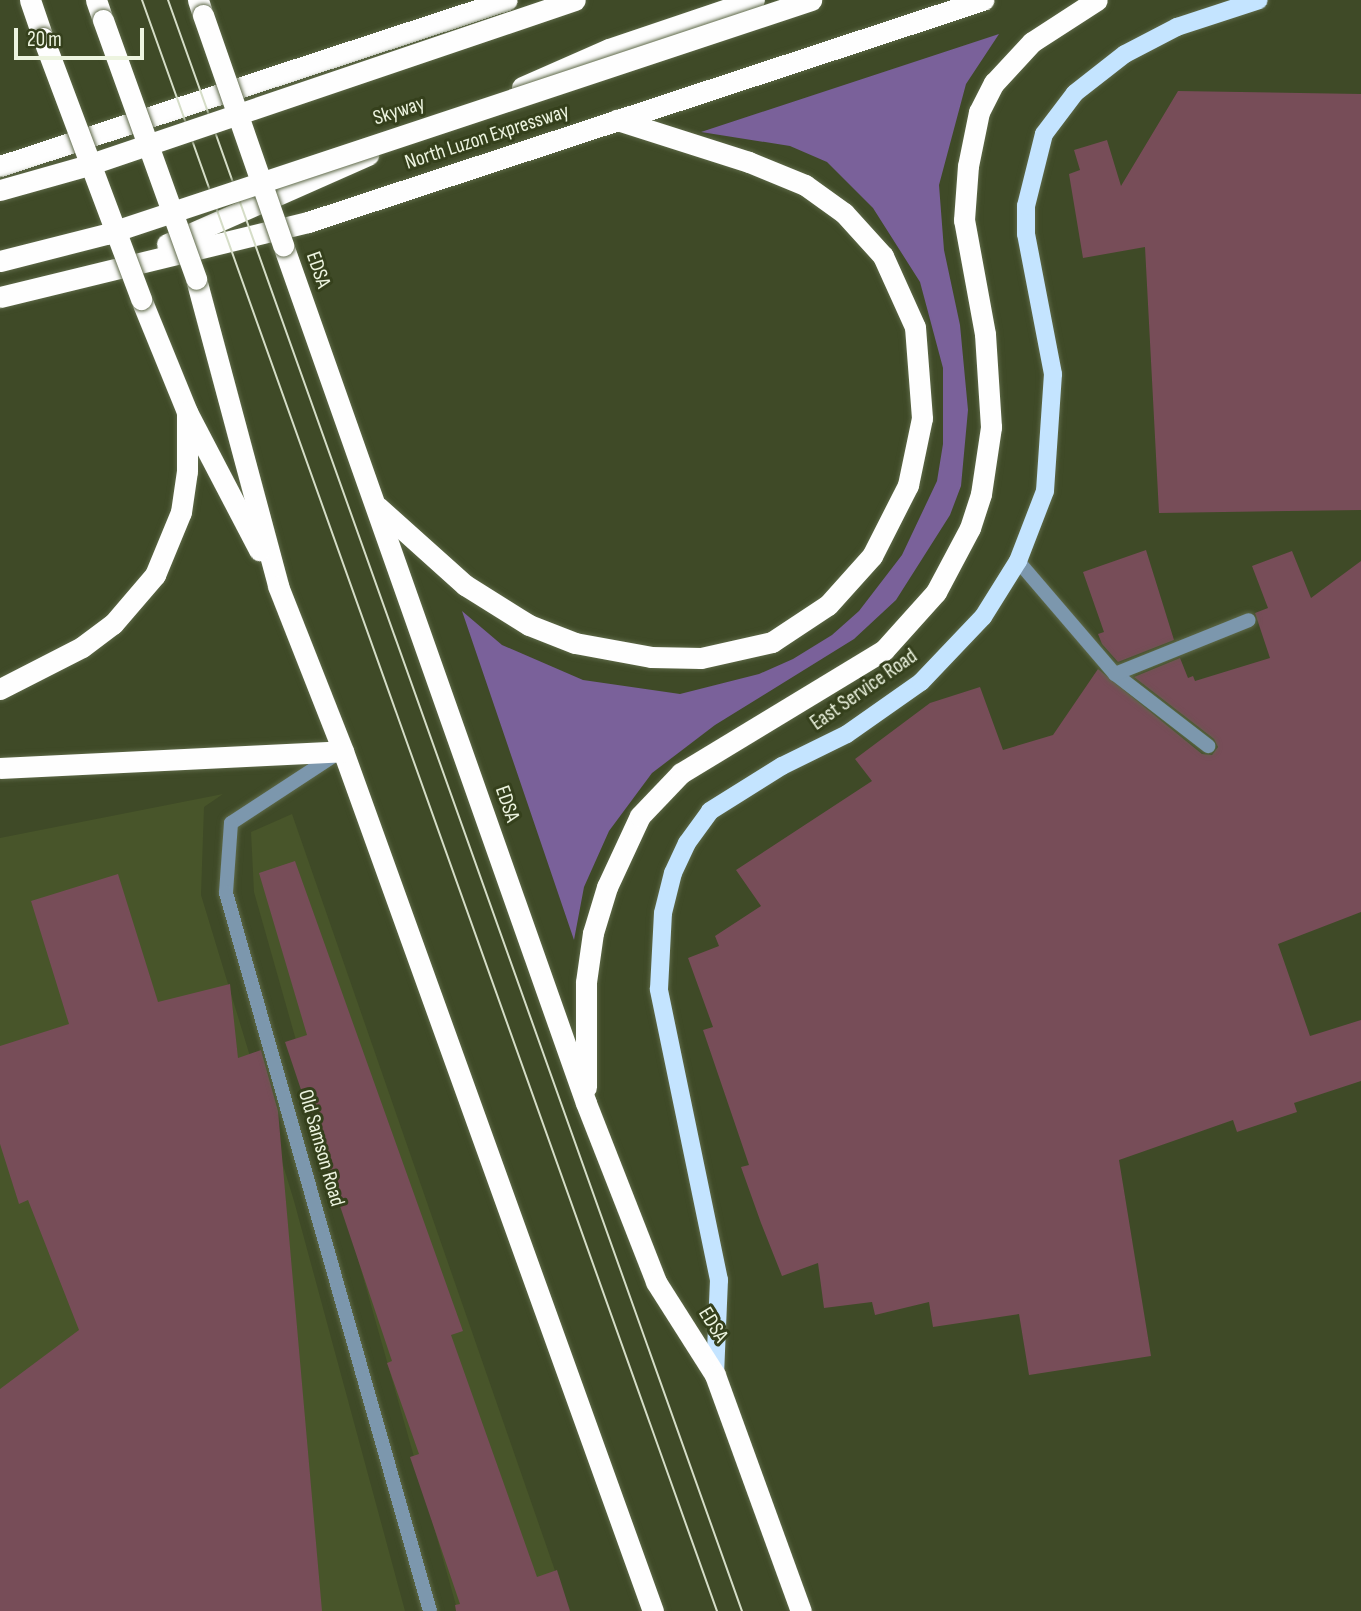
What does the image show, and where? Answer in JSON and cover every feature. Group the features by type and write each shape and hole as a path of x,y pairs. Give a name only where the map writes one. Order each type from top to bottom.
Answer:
{"highway":[{"path":"30,0 141,299 187,412 278,586 343,751 653,1611"},
{"path":"0,166 507,0"},
{"path":"0,190 85,166 575,0"},
{"path":"107,270 609,49 754,0"},
{"name":"Skyway","path":"0,261 106,234 811,0"},
{"name":"North Luzon Expressway","path":"0,297 308,222 983,0"},
{"path":"586,1103 586,982 593,933 607,887 640,816 681,773 884,650 915,621 936,592 970,528 981,494 991,427 985,334 964,220 968,166 979,112 993,83 1032,42 1097,0"},
{"name":"EDSA","path":"200,8 586,1103 656,1282 715,1375 801,1611"},
{"path":"99,10 196,279 278,586"},
{"path":"375,504 465,585 529,625 575,643 650,657 701,658 772,642 828,605 872,556 908,485 922,418 915,327 883,256 844,213 805,185 749,162 617,120"},
{"path":"0,689 40,672 103,632 136,601 155,575 181,512 187,471 187,412"},
{"path":"0,768 343,751"}],"main road":[{"name":"East Service Road","path":"715,1375 719,1280 659,989 663,913 673,873 687,843 710,811 772,772 847,734 921,682 977,624 1018,561 1045,491 1053,417 1047,326 1026,234 1026,206 1044,134 1075,93 1125,54 1177,27 1259,0"}],"street":[{"path":"1018,561 1115,674 1208,746"},
{"path":"1115,674 1249,620"},
{"name":"Old Samson Road","path":"343,751 231,822 226,893 430,1611"}],"shaded area":[{"path":"999,34 966,84 939,185 944,250 960,325 968,410 961,486 950,515 896,600 854,639 715,725 652,773 609,831 584,887 574,940 462,611 502,645 583,680 680,694 759,674 793,659 832,635 859,611 902,555 937,481 943,444 943,368 920,282 873,208 827,162 790,146 701,132"},
{"path":"223,794 204,807 201,895 294,1201 405,1611 0,1611 0,838"},
{"path":"292,814 569,1611 456,1605 254,892 251,832"}],"building":[{"path":"1178,91 1361,94 1361,510 1159,513 1145,247 1083,258 1069,174 1080,170 1074,150 1107,140 1121,186"},
{"path":"1146,550 1174,640 1118,662 1102,644 1098,634 1104,632 1083,572"},
{"path":"1292,551 1311,598 1361,561 1361,912 1278,944 1310,1036 1361,1020 1361,1081 1294,1103 1297,1112 1237,1132 1233,1120 1119,1160 1151,1356 1029,1375 1019,1314 933,1327 929,1302 875,1315 872,1302 824,1308 818,1263 782,1276 761,1223 741,1167 749,1165 703,1030 713,1027 688,958 719,946 715,936 761,906 736,870 872,781 855,759 930,703 980,687 1003,750 1053,735 1098,669 1202,754 1212,755 1218,747 1214,739 1134,677 1180,658 1188,678 1193,676 1195,681 1270,658 1255,613 1268,608 1252,566"},
{"path":"295,861 463,1331 451,1335 537,1577 557,1570 570,1611 456,1611 455,1605 460,1604 410,1457 419,1454 387,1363 392,1361 285,1042 307,1035 259,873"},
{"path":"118,874 158,1002 230,984 238,1058 261,1050 278,1111 322,1611 0,1611 0,1389 79,1330 28,1200 19,1204 0,1144 0,1046 69,1024 31,901"}],"tram line":[{"path":"142,0 717,1611"},
{"path":"168,0 742,1611"}]}
